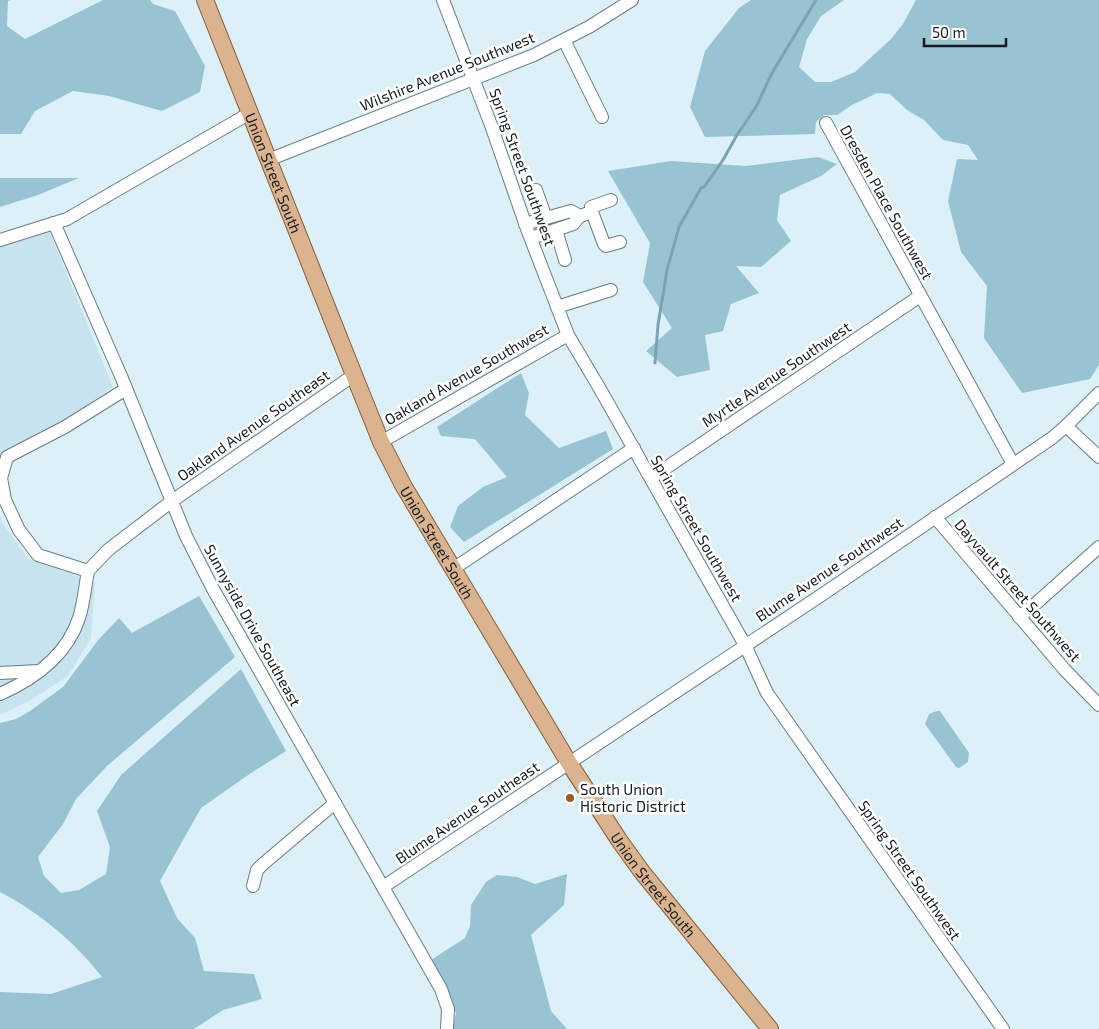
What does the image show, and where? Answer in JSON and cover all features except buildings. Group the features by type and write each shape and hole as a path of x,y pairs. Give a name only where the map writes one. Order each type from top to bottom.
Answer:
{"main road":[{"name":"Union Street South","path":"205,0 381,442 403,486 569,763 619,840 642,872 770,1029"}],"street":[{"name":"Spring Street Southwest","path":"443,0 568,335 746,645 767,694 1003,1029"},
{"name":"Wilshire Avenue Southwest","path":"268,160 534,55 589,27 632,0"},
{"path":"564,40 602,117"},
{"path":"0,240 67,219 250,113"},
{"name":"Dresden Place Southwest","path":"826,123 1013,464"},
{"path":"536,190 546,218"},
{"path":"531,238 573,224 586,214 591,207 611,200"},
{"path":"525,224 571,211 586,214 606,246 620,242"},
{"name":"Sunnyside Drive Southeast","path":"54,223 126,389 186,536 213,589 441,988 448,1009 447,1029"},
{"path":"556,230 565,260"},
{"path":"557,307 610,290"},
{"name":"Myrtle Avenue Southwest","path":"651,478 920,296"},
{"name":"Oakland Avenue Southwest","path":"381,442 568,335"},
{"name":"Oakland Avenue Southeast","path":"88,571 108,550 172,501 354,375"},
{"path":"0,694 32,678 58,654 69,640 79,618 88,571 38,555 19,530 6,500 1,478 7,457 66,427 126,389"},
{"name":"Blume Avenue Southwest","path":"569,763 1013,464 1066,426 1099,393"},
{"path":"1066,426 1099,457"},
{"path":"454,569 634,448"},
{"name":"Dayvault Street Southwest","path":"935,517 1064,669 1099,705"},
{"path":"1019,616 1032,607 1099,547"},
{"path":"0,673 40,671"},
{"name":"Blume Avenue Southeast","path":"383,887 569,763"},
{"path":"253,886 257,870 335,803"}],"shaded area":[{"path":"0,0 11,0 8,1 7,26 25,39 103,0 150,0 153,4 175,11 205,66 200,92 162,111 109,96 73,91 35,111 21,134 0,134"},
{"path":"751,0 844,0 821,16 807,39 799,67 815,82 831,82 855,72 891,39 903,24 916,0 1099,0 1099,365 1090,379 1022,393 984,338 987,286 961,252 948,201 957,159 978,160 968,145 943,140 924,120 907,110 890,94 877,93 852,105 837,115 824,115 816,122 815,134 705,137 690,107 705,51 739,8"},
{"path":"818,157 837,164 821,176 780,195 777,220 791,241 761,267 736,266 759,293 731,304 723,331 705,335 710,370 677,377 646,351 672,328 643,282 650,243 608,171 671,161 746,166"},
{"path":"0,178 79,178 38,195 0,207"},
{"path":"44,218 113,387 74,414 0,457 0,233"},
{"path":"521,373 529,393 525,415 559,448 606,431 613,449 464,542 450,527 458,506 483,487 507,477 475,439 441,436 437,427"},
{"path":"0,515 2,522 28,559 95,582 91,638 68,676 31,700 0,715"},
{"path":"199,596 235,657 107,766 76,799 63,824 38,857 44,876 61,893 79,890 106,874 110,847 97,811 121,775 241,669 286,751 201,808 160,881 177,918 195,938 204,971 254,974 262,999 223,1010 194,1029 0,1029 0,992 51,994 102,977 81,952 56,929 29,909 0,892 0,723 16,719 30,711 63,687 99,639 119,618 132,633"},
{"path":"940,711 969,753 968,762 959,768 956,767 925,724 929,714"},
{"path":"567,874 564,905 531,935 551,1011 567,1029 452,1029 456,1014 450,995 431,960 465,938 470,926 471,905 486,882 497,875 517,877 535,884"}],"waterway":[{"path":"655,363 658,325 667,270 679,227 701,188 704,187 723,160 756,107 772,73 816,0"}],"place":[{"name":"South Union Historic District","path":"570,798"}]}
